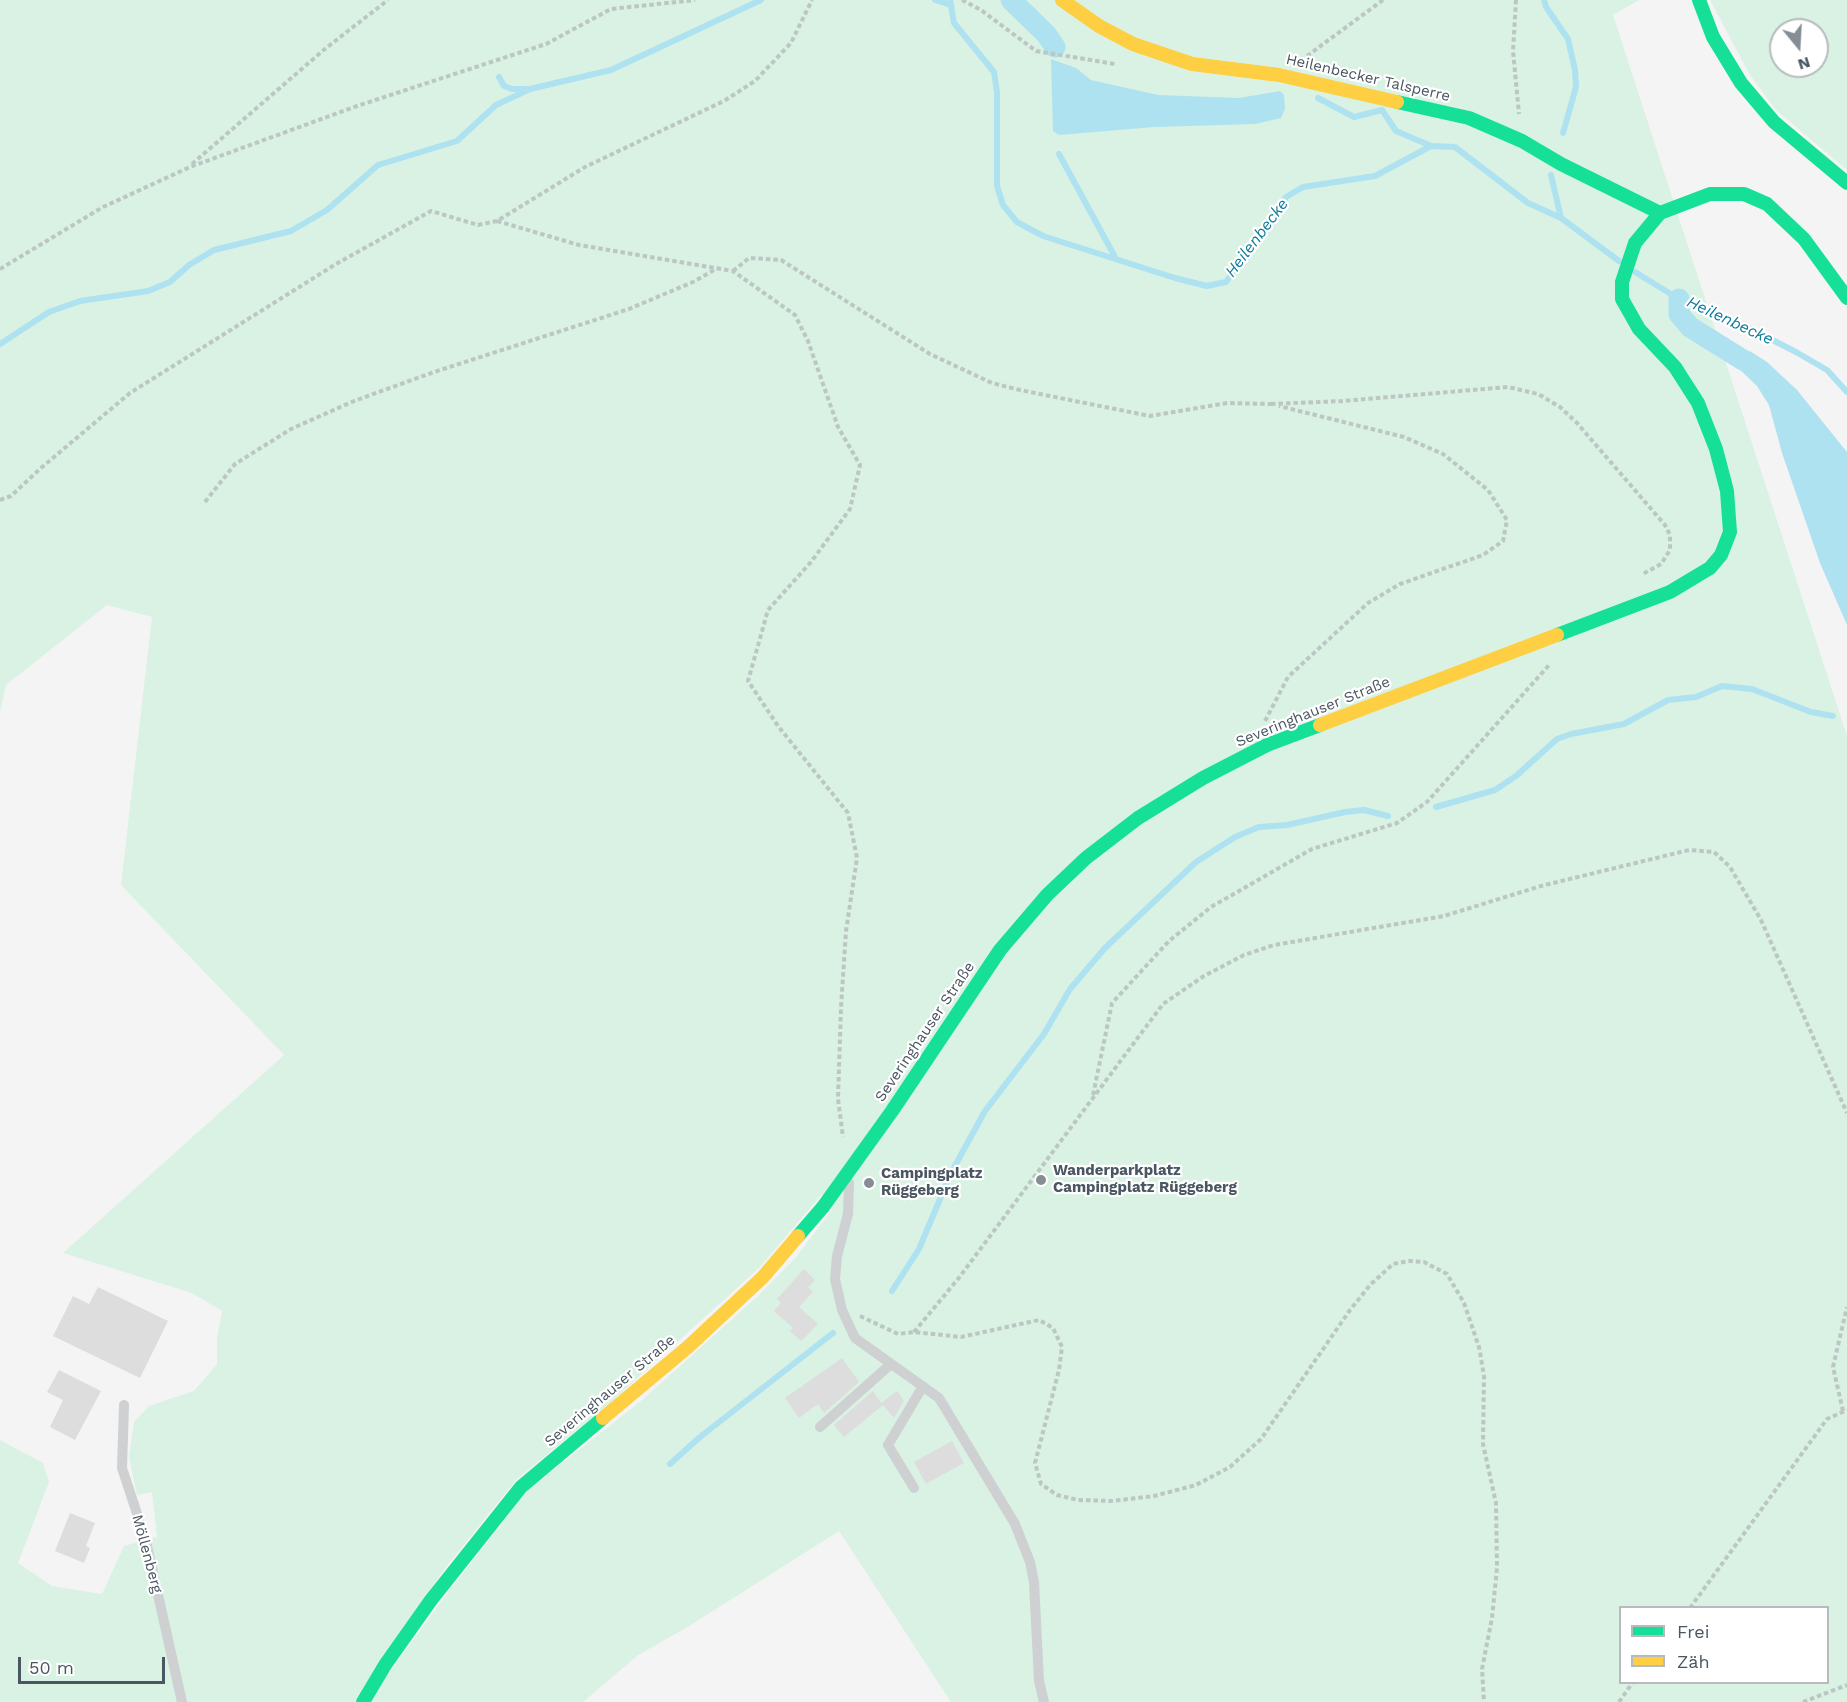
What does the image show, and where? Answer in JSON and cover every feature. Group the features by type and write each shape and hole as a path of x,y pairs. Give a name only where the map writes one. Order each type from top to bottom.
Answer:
{"street":[{"name":"Heilenbecker Talsperre","path":"1062,0 1099,26 1132,44 1192,64 1280,75 1469,118 1522,141 1561,164 1660,213"},
{"path":"1699,0 1713,37 1741,83 1774,122 1847,183"},
{"name":"Severinghauser Straße","path":"363,1702 385,1665 431,1600 521,1486 688,1347 755,1285 823,1207 1000,950 1047,896 1086,858 1138,818 1203,778 1267,746 1670,592 1710,568 1721,555 1730,532 1727,491 1716,450 1698,403 1675,367 1626,311 1622,299 1622,282 1635,243 1660,213 1710,194 1744,194 1767,204 1804,239 1847,298"}],"lane":[{"path":"847,1175 850,1191 848,1214 837,1256 835,1280 842,1310 855,1338 939,1398 1015,1524 1030,1562 1034,1582 1039,1681 1044,1702"},
{"path":"820,1427 891,1364"},
{"path":"914,1488 888,1446 923,1386"},
{"name":"Möllenberg","path":"124,1405 122,1468 146,1541 182,1702"}],"path":[{"path":"190,166 326,48 388,0"},
{"path":"0,269 103,207 190,166 357,106 546,44 611,9 695,0"},
{"path":"0,500 11,496 40,468 130,393 336,264 431,212 478,225 497,221 585,167 724,101 754,81 791,43 812,0"},
{"path":"1306,57 1383,0"},
{"path":"1516,0 1513,51 1522,141"},
{"path":"964,1 1036,51 1126,65"},
{"path":"497,221 579,245 733,270 795,315 808,341 838,427 860,465 850,509 811,562 768,609 748,681 778,726 848,813 857,858 846,931 841,1007 838,1099 843,1142"},
{"path":"733,270 749,258 781,260 930,354 992,383 1150,416 1227,402 1271,404 1343,401 1508,387 1538,394 1560,407 1577,423 1665,525 1670,535 1670,550 1661,564 1634,579"},
{"path":"204,502 235,464 291,429 354,401 424,376 629,309 693,282 717,268"},
{"path":"1267,746 1265,718 1288,678 1334,634 1368,603 1400,584 1483,555 1503,541 1507,520 1488,490 1443,454 1404,437 1271,404"},
{"path":"1093,1095 1112,1004 1168,942 1211,907 1312,849 1397,823 1427,802 1509,713 1553,660"},
{"path":"914,1332 958,1279 1163,1004 1204,976 1244,956 1274,945 1444,916 1541,886 1689,850 1714,852 1730,867 1761,920 1847,1113"},
{"path":"842,1310 861,1316 898,1334 914,1332 961,1337 1039,1320 1053,1328 1062,1347 1059,1370 1035,1463 1041,1484 1057,1495 1078,1500 1112,1501 1154,1496 1196,1485 1230,1467 1261,1439 1350,1310 1371,1284 1393,1264 1409,1261 1424,1262 1447,1274 1464,1303 1479,1347 1484,1376 1483,1444 1496,1503 1497,1568 1492,1618 1482,1669 1484,1702"},
{"path":"1691,1606 1827,1419 1845,1410 1833,1367 1847,1307"},
{"path":"1619,1702 1632,1684"},
{"path":"1803,1702 1847,1685"}],"green space":[{"path":"0,0 1639,0 1613,15 1847,736 1847,1702 951,1702 839,1531 686,1628 638,1655 583,1702 372,1702 386,1677 449,1591 528,1490 641,1401 759,1295 796,1257 832,1210 822,1194 759,1268 611,1402 516,1480 446,1567 380,1659 355,1702 0,1702 0,1440 43,1463 49,1482 18,1563 52,1586 102,1594 124,1546 157,1537 152,1492 137,1495 129,1457 134,1422 149,1406 194,1391 217,1364 217,1338 222,1311 192,1293 63,1253 284,1055 121,885 152,617 107,605 6,685 0,712"},
{"path":"1710,0 1847,0 1847,170 1776,110 1750,75"}],"water":[{"path":"1051,59 1076,68 1091,80 1158,95 1239,98 1280,91 1284,95 1285,109 1281,118 1255,124 1154,127 1059,135 1053,131"},
{"path":"1750,351 1767,362 1797,390 1847,452 1847,625 1820,563 1782,453 1769,405 1757,386 1737,367"}],"building":[{"path":"804,1269 815,1280 808,1287 813,1292 799,1307 818,1324 801,1341 790,1331 793,1328 774,1311 781,1303 777,1299"},
{"path":"98,1287 168,1321 140,1378 53,1336 73,1296 89,1304"},
{"path":"842,1358 859,1382 824,1413 818,1404 799,1418 785,1398"},
{"path":"59,1370 101,1391 75,1440 50,1427 63,1400 47,1392"},
{"path":"873,1391 881,1403 897,1391 904,1401 894,1418 883,1405 844,1437 834,1425"},
{"path":"952,1441 964,1463 926,1484 914,1462"},
{"path":"70,1513 95,1523 86,1546 90,1548 84,1563 55,1551"}],"waterway":[{"path":"0,344 49,312 80,301 148,291 170,282 189,265 214,250 291,231 327,210 378,165 457,141 496,105 530,89 611,70 761,0"},
{"path":"935,0 951,5"},
{"name":"Heilenbecke","path":"950,0 954,23 994,72 997,92 997,186 1003,205 1017,222 1043,236 1175,278 1207,286 1226,282 1286,197 1303,187 1375,176 1431,146 1455,147 1528,203 1561,218 1619,261"},
{"path":"1011,0 1046,34 1055,47"},
{"path":"1544,0 1546,7 1568,39 1575,70 1576,87 1563,133"},
{"path":"499,77 504,86 512,89 526,89"},
{"path":"1318,98 1354,117 1382,110 1396,131 1431,146"},
{"path":"1059,154 1115,257"},
{"path":"1551,175 1561,218"},
{"name":"Heilenbecke","path":"1635,272 1679,299 1751,329 1796,352 1827,370 1847,392"},
{"path":"1679,299 1679,314 1690,327 1743,360"},
{"path":"1436,807 1495,790 1516,776 1557,739 1571,734 1624,724 1668,700 1696,697 1722,686 1752,689 1811,712 1833,716"},
{"path":"892,1291 919,1249 951,1173 985,1111 1044,1034 1070,989 1105,948 1196,862 1235,837 1259,827 1287,825 1345,812 1364,810 1388,816"},
{"path":"670,1464 700,1437 833,1333"}],"traffic: fast":[{"path":"1699,0 1713,37 1741,83 1774,122 1847,183"},
{"path":"1397,102 1469,118 1522,141 1561,164 1660,213"},
{"path":"1557,635 1670,592 1710,568 1721,555 1730,532 1727,491 1716,449 1698,403 1675,367 1639,329 1622,299 1622,282 1635,243 1660,213 1710,194 1744,194 1767,204 1804,239 1847,298"},
{"path":"798,1236 823,1207 892,1111 1000,950 1047,895 1086,858 1138,818 1203,778 1267,745 1320,725"},
{"path":"363,1702 385,1665 431,1600 521,1487 603,1418"}],"traffic: slow":[{"path":"1062,0 1099,26 1133,44 1192,64 1279,75 1397,102"},
{"path":"1320,725 1557,635"},
{"path":"603,1418 688,1347 763,1277 798,1236"}],"place":[{"name":"Wanderparkplatz Campingplatz Rüggeberg","path":"1041,1180"},
{"name":"Campingplatz Rüggeberg","path":"869,1183"}]}
